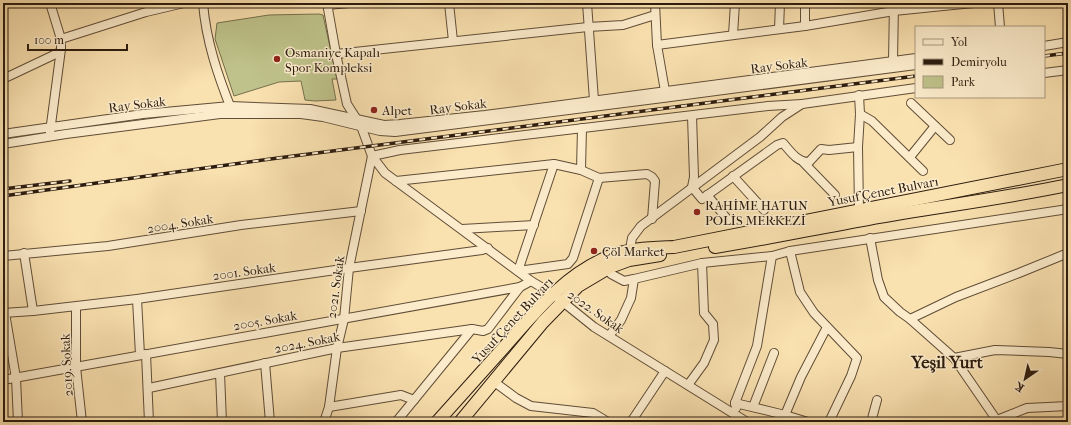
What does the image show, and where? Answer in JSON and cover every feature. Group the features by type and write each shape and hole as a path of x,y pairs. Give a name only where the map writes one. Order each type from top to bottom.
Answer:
{"highway":[{"name":"Yusuf Çenet Bulvarı","path":"629,256 641,249 674,247 1068,169"},
{"name":"Yusuf Çenet Bulvarı","path":"461,422 557,298 583,271 608,257 629,256 790,235 868,219 1012,196 1068,185"},
{"name":"Yusuf Çenet Bulvarı","path":"437,422 534,314 557,298"}],"street":[{"path":"49,136 61,38 50,3"},
{"path":"61,38 146,12 184,3"},
{"path":"203,3 204,21 209,47 232,110"},
{"path":"349,3 327,4 347,104 361,126 372,156 400,150 768,106 802,104 915,88"},
{"path":"449,3 453,41"},
{"path":"587,3 594,100"},
{"path":"655,3 657,45 665,91"},
{"path":"733,35 735,3"},
{"path":"779,29 780,3"},
{"path":"805,3 805,26"},
{"path":"657,45 805,26 894,7 974,3"},
{"path":"998,3 1000,26"},
{"path":"893,61 894,7"},
{"path":"336,54 588,27 622,25 655,15"},
{"path":"1045,41 1068,37"},
{"path":"1045,46 1068,42"},
{"path":"3,79 60,52"},
{"name":"Ray Sokak","path":"3,134 143,114 232,110 310,109 326,111 356,119 384,124 400,124 915,58"},
{"path":"3,144 232,110 301,114 323,117 380,131 395,132 915,65"},
{"path":"1045,73 1068,70"},
{"path":"859,95 859,210"},
{"path":"911,103 950,140"},
{"path":"629,256 632,238 641,226 760,137 782,117 802,104"},
{"path":"860,114 872,121 923,171"},
{"path":"692,116 694,176 692,187"},
{"path":"910,157 935,126"},
{"path":"581,170 582,128"},
{"path":"692,187 702,199 777,145 783,143 835,195"},
{"path":"804,163 809,162 821,149 829,150 858,147"},
{"name":"2022. Sokak","path":"372,156 385,173 531,281 557,298 594,327 747,422"},
{"name":"2021. Sokak","path":"324,422 329,407 337,348 344,319 349,268 372,156"},
{"path":"396,180 554,164 581,170 599,178 647,174 655,181 652,219"},
{"path":"554,164 518,271 568,264 573,258 599,178"},
{"path":"733,176 764,210"},
{"path":"707,195 729,221"},
{"path":"611,274 624,280 634,279 702,263 772,256 790,251 870,238 1068,209"},
{"name":"2004. Sokak","path":"3,256 108,246 241,225 361,211"},
{"path":"462,229 534,225"},
{"path":"870,238 878,280 884,297 954,358 998,421 1027,408 1068,406"},
{"name":"2001. Sokak","path":"4,313 76,307 137,299 488,248"},
{"path":"790,251 800,292 814,313 857,358 851,376 829,422"},
{"path":"910,319 956,297 1019,273 1068,252"},
{"path":"24,253 33,311"},
{"path":"736,415 736,403 757,346 772,256"},
{"path":"688,385 704,363 714,340 712,324 704,313 702,263"},
{"path":"610,336 621,320 631,298 634,279"},
{"name":"2005. Sokak","path":"3,380 520,287 531,281"},
{"name":"2024. Sokak","path":"149,388 337,348 472,329 483,331 488,329 520,287"},
{"path":"137,299 143,354 149,388 150,422"},
{"name":"2019. Sokak","path":"76,307 76,367 82,422"},
{"path":"4,313 16,378 18,422"},
{"path":"785,415 801,377 827,327"},
{"path":"396,422 472,329"},
{"path":"954,358 995,350 1068,354"},
{"path":"753,407 774,353"},
{"path":"265,363 270,422"},
{"path":"631,422 665,371"},
{"path":"220,372 222,422"},
{"path":"493,381 516,398 532,406 593,413 608,422"},
{"path":"329,407 401,395 414,400"},
{"path":"871,422 877,400"},
{"path":"736,403 808,422"}],"green space":[{"name":"Osmaniye Kapalı Spor Kompleksi","path":"269,15 323,15 337,79 332,79 336,100 305,100 301,81 279,82 234,96 215,39 217,23"}],"railway":[{"path":"1045,56 1068,53"},
{"path":"3,196 278,158 915,76"},
{"path":"3,189 70,181"}],"place":[{"name":"Osmaniye Kapalı Spor Kompleksi","path":"277,59"},
{"name":"Alpet","path":"374,110"},
{"name":"RAHİME HATUN POLİS MERKEZİ","path":"697,212"},
{"name":"Çöl Market","path":"594,251"}],"district":[{"name":"Yeşil Yurt","path":"947,362"}]}
